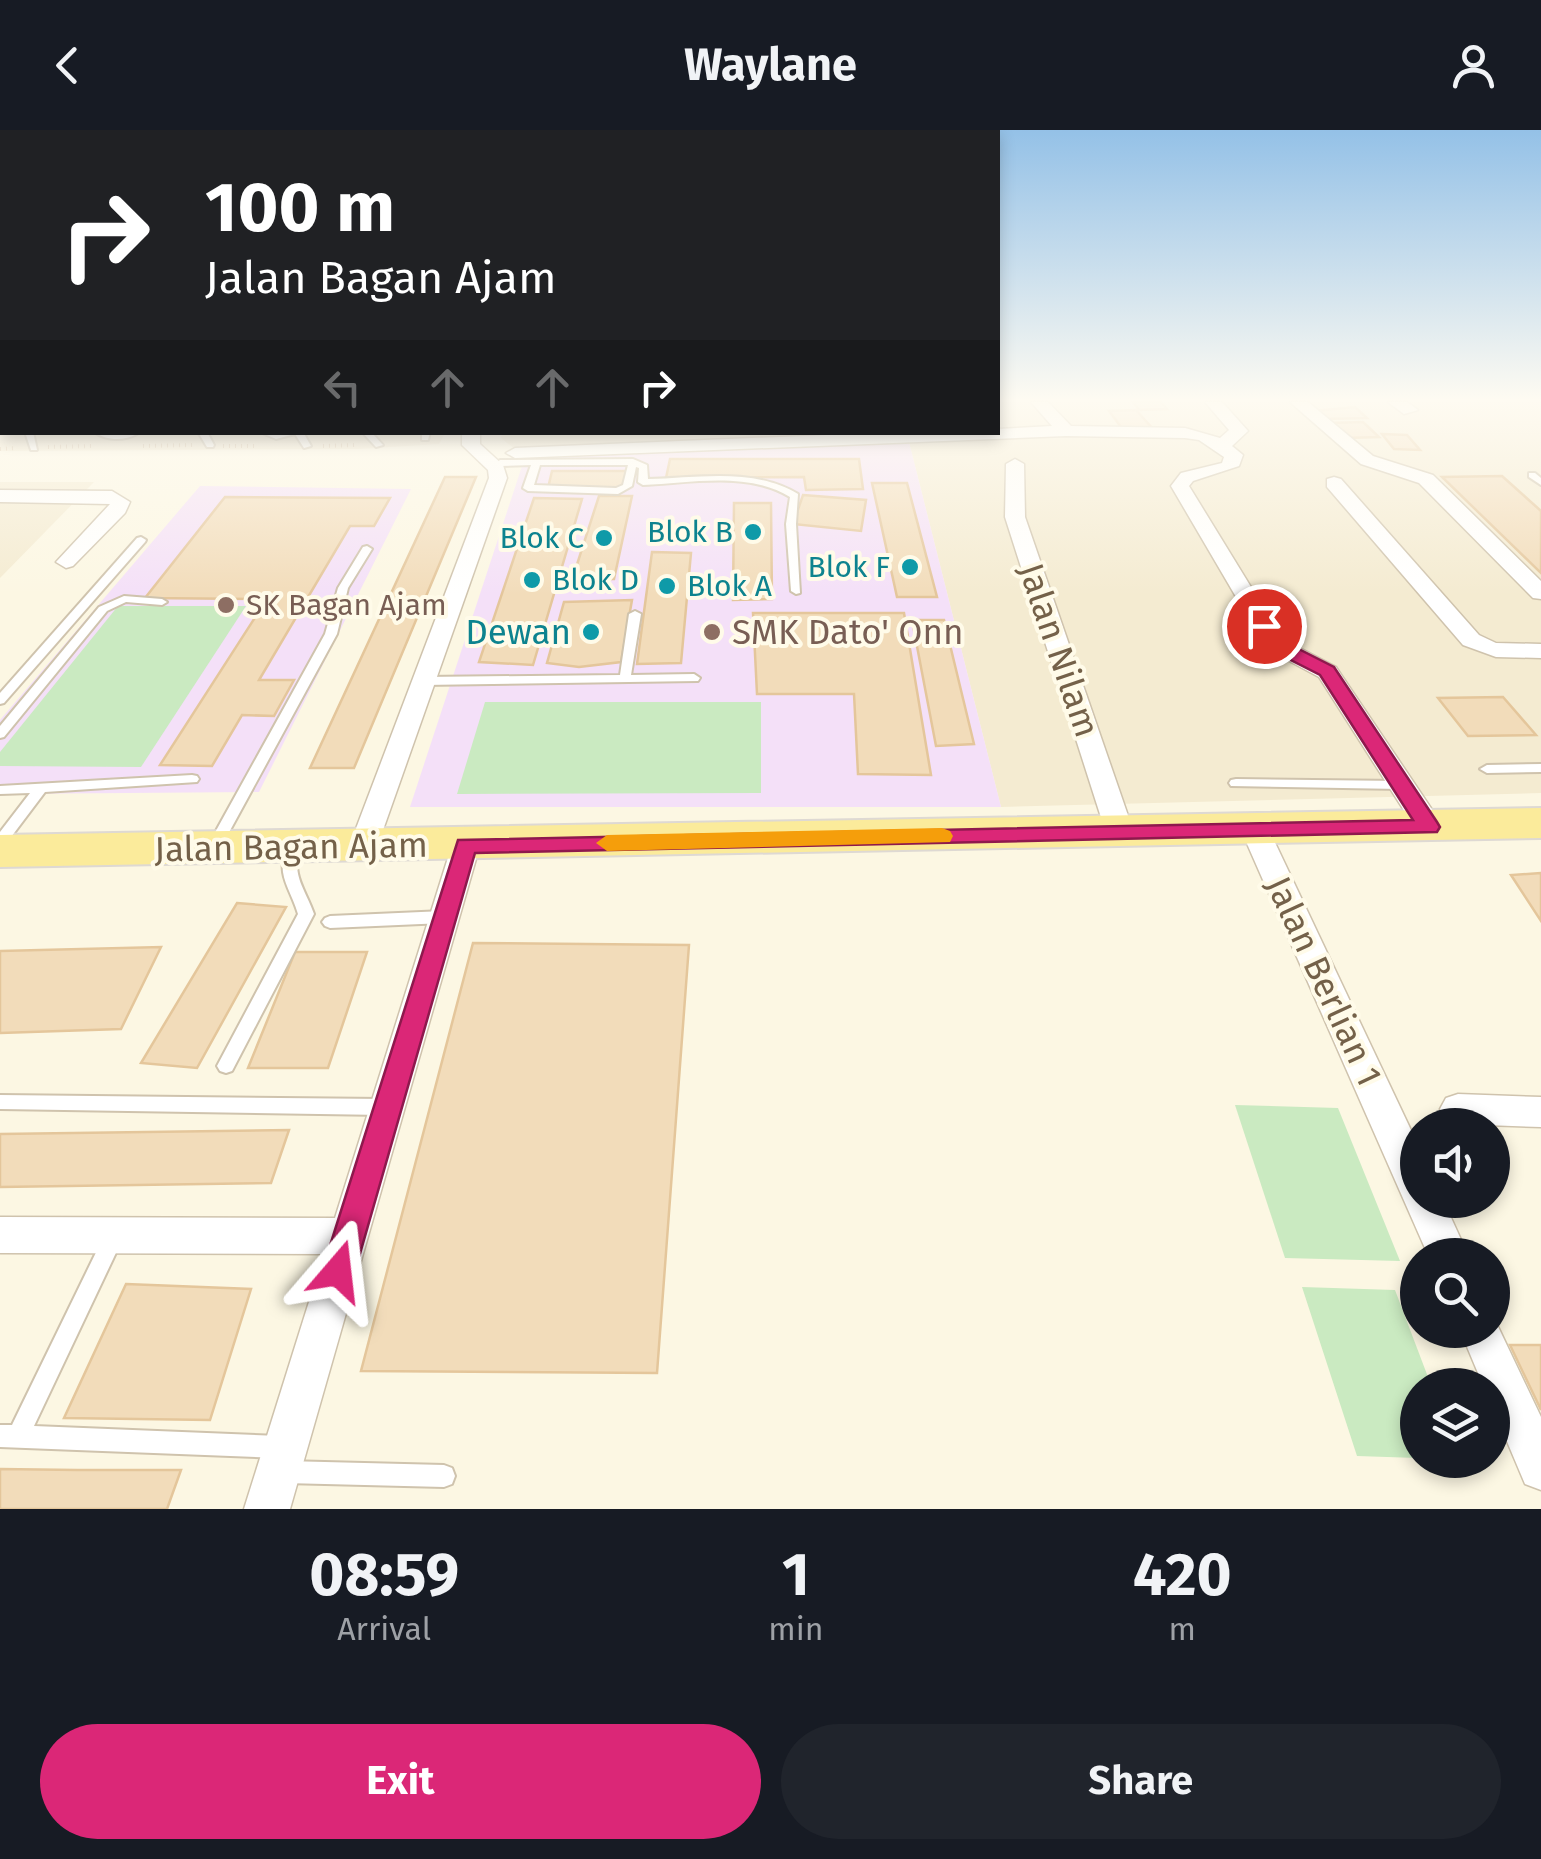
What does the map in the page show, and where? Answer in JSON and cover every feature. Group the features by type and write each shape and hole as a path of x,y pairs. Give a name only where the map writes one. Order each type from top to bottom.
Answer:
{"main road":[{"name":"Jalan Bagan Ajam","path":"0,851 1541,823"}],"street":[{"path":"363,846 502,466"},
{"name":"Jalan Nilam","path":"1015,466 1015,517 1120,833"},
{"path":"1210,466 1187,477 1180,486 1264,626 1284,649 1328,672 1429,827"},
{"path":"1386,466 1426,480 1541,593"},
{"path":"1334,484 1471,640 1498,652 1541,651"},
{"path":"0,496 112,497 120,502 118,509 66,562"},
{"name":"Jalan Berlian 1","path":"1254,830 1400,1147"},
{"path":"267,1509 466,845"},
{"path":"1510,1111 1541,1112"},
{"path":"0,1235 349,1236"},
{"path":"1488,1348 1541,1468"}],"lane":[{"path":"535,466 528,488 618,490 627,486 632,466"},
{"path":"643,466 643,482 757,480 786,487 795,496 790,524 796,591"},
{"path":"0,700 141,540"},
{"path":"214,848 331,634 343,588 367,549"},
{"path":"0,734 103,608 124,598 162,602"},
{"path":"625,678 635,614"},
{"path":"423,681 694,678"},
{"path":"1488,769 1541,768"},
{"path":"0,790 192,779"},
{"path":"1236,784 1401,785"},
{"path":"0,842 39,790"},
{"path":"226,1066 306,914 300,890 287,877 286,865 293,847"},
{"path":"330,922 444,918"},
{"path":"0,1102 388,1107"},
{"path":"115,1235 9,1436 444,1476"}],"shaded area":[{"name":"SMK Dato' Onn","path":"522,466 915,466 1001,807 410,807"},
{"path":"915,466 1541,466 1541,793 1001,807"},
{"path":"0,482 94,482 0,578"},
{"name":"SK Bagan Ajam","path":"200,486 411,489 259,792 0,794 0,720"}],"green space":[{"path":"118,606 246,606 141,767 0,766 0,752"},
{"path":"485,702 761,702 761,793 457,794"},
{"path":"1235,1105 1338,1108 1400,1261 1285,1258"},
{"path":"1302,1287 1395,1290 1400,1303 1400,1348 1417,1348 1425,1368 1400,1368 1400,1457 1357,1456"}],"building":[{"path":"668,466 860,466 863,489 806,490 804,477 666,478"},
{"path":"552,471 626,471 623,488 548,488"},
{"path":"1502,476 1541,511 1541,573 1442,477"},
{"path":"445,477 476,477 354,768 310,768"},
{"name":"Blok F","path":"872,483 907,483 937,597 897,597"},
{"path":"803,495 866,500 861,531 793,524"},
{"name":"Blok C","path":"599,496 632,496 614,579 572,580"},
{"path":"225,497 390,498 374,526 350,526 259,680 294,680 274,716 242,715 212,766 160,765 267,599 145,598"},
{"name":"Blok D","path":"534,498 582,499 533,665 479,662"},
{"name":"Blok B","path":"734,503 771,503 772,599 733,600"},
{"name":"Blok A","path":"652,552 691,553 681,663 637,664"},
{"name":"Dewan","path":"632,600 621,662 579,667 547,663 564,602"},
{"path":"753,613 904,613 931,775 858,774 854,694 757,694"},
{"path":"912,620 944,620 974,744 936,746"},
{"path":"1503,697 1536,735 1468,736 1438,698"},
{"path":"1541,873 1541,921 1511,875"},
{"path":"237,903 286,907 197,1068 141,1063"},
{"path":"473,943 689,945 657,1373 361,1371"},
{"path":"161,947 121,1029 0,1033 0,951"},
{"path":"295,952 367,952 328,1068 248,1068"},
{"path":"289,1130 271,1183 0,1187 0,1134"},
{"path":"126,1284 251,1289 210,1420 64,1418"},
{"path":"1510,1345 1541,1345 1541,1410"},
{"path":"0,1469 181,1470 167,1509 0,1509"}],"slow traffic":[{"path":"607,843 942,836"}],"place":[{"name":"Blok B","path":"753,532"},
{"name":"Blok C","path":"604,538"},
{"name":"Blok F","path":"910,567"},
{"name":"Blok D","path":"532,580"},
{"name":"Blok A","path":"667,586"},
{"name":"SK Bagan Ajam","path":"226,605"},
{"name":"Dewan","path":"591,632"},
{"name":"SMK Dato' Onn","path":"712,632"}],"route":[{"path":"338,1271 466,845 1429,827 1328,672 1284,649 1264,626"}]}
